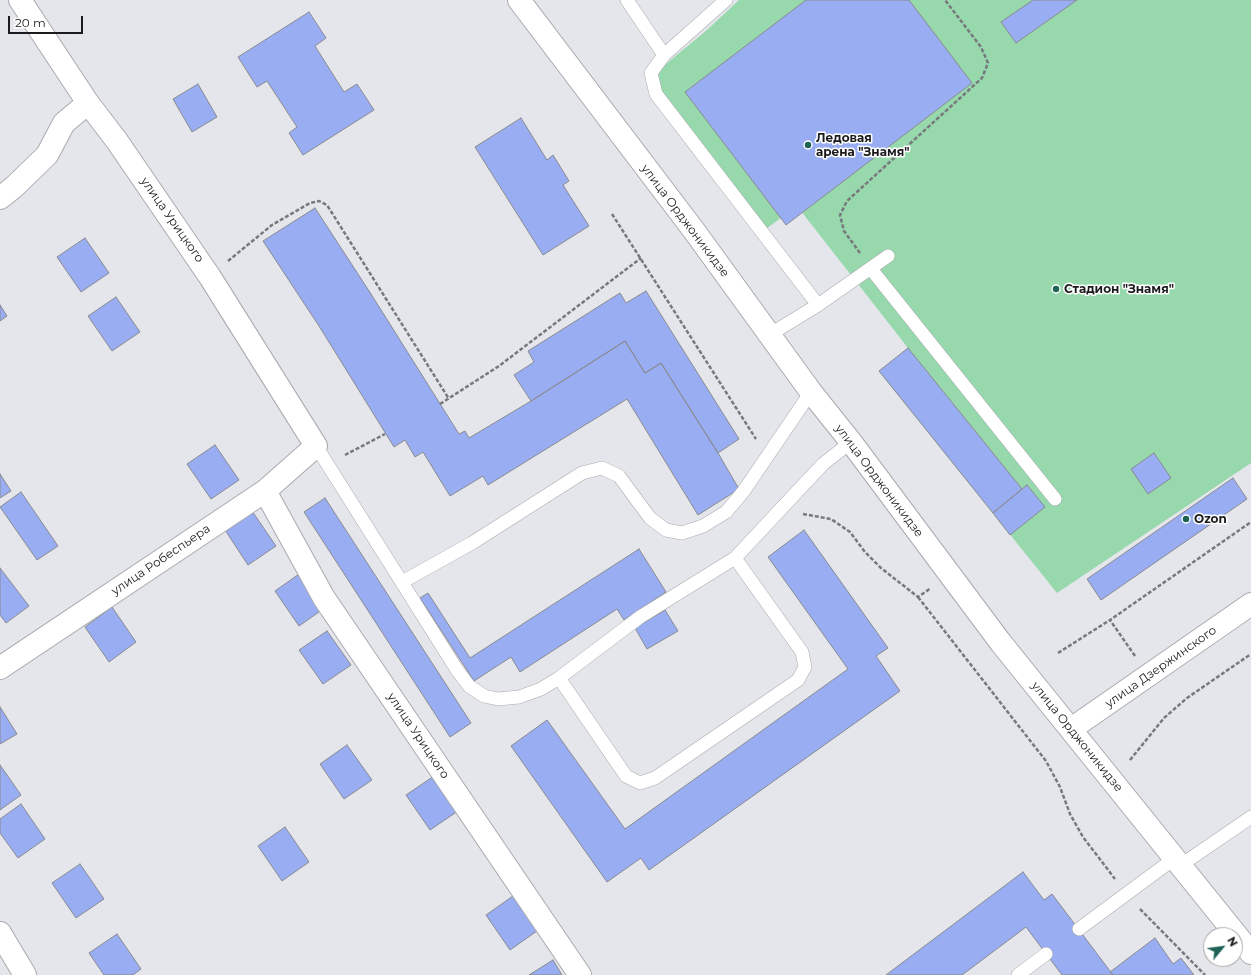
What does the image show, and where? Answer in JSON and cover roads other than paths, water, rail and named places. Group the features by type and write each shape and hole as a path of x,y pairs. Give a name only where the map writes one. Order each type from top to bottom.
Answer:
{"street":[{"name":"улица Урицкого","path":"20,0 88,103 117,141 210,277 316,446"},
{"name":"улица Орджоникидзе","path":"527,3 811,392 851,442 1001,643 1251,953"},
{"path":"0,198 14,187 47,155 64,122 88,103"},
{"name":"улица Робеспьера","path":"0,668 265,491 316,446"},
{"name":"улица Урицкого","path":"265,491 324,598 580,975"},
{"name":"улица Дзержинского","path":"1071,729 1251,604"},
{"path":"0,933 25,975"}],"lane":[{"path":"627,0 664,55"},
{"path":"726,0 664,55 651,73 656,94 818,305"},
{"path":"769,335 818,305 888,256"},
{"path":"871,269 1055,499"},
{"path":"402,582 472,543 582,473 602,468 619,476 650,518 666,530 682,533 703,526 726,512 743,492 811,392"},
{"path":"316,446 457,670 469,686 484,696 498,699 520,697 541,689 559,678 640,617 735,558 823,464 851,442"},
{"path":"559,678 626,776 640,783 655,778 798,680 804,667 802,652 735,558"},
{"path":"1079,930 1126,894 1251,817"},
{"path":"1021,974 1046,954"}],"place":[{"name":"Ледовая арена \"Знамя\"","path":"808,145"},
{"name":"Стадион \"Знамя\"","path":"1056,289"},
{"name":"Ozon","path":"1186,519"}]}
